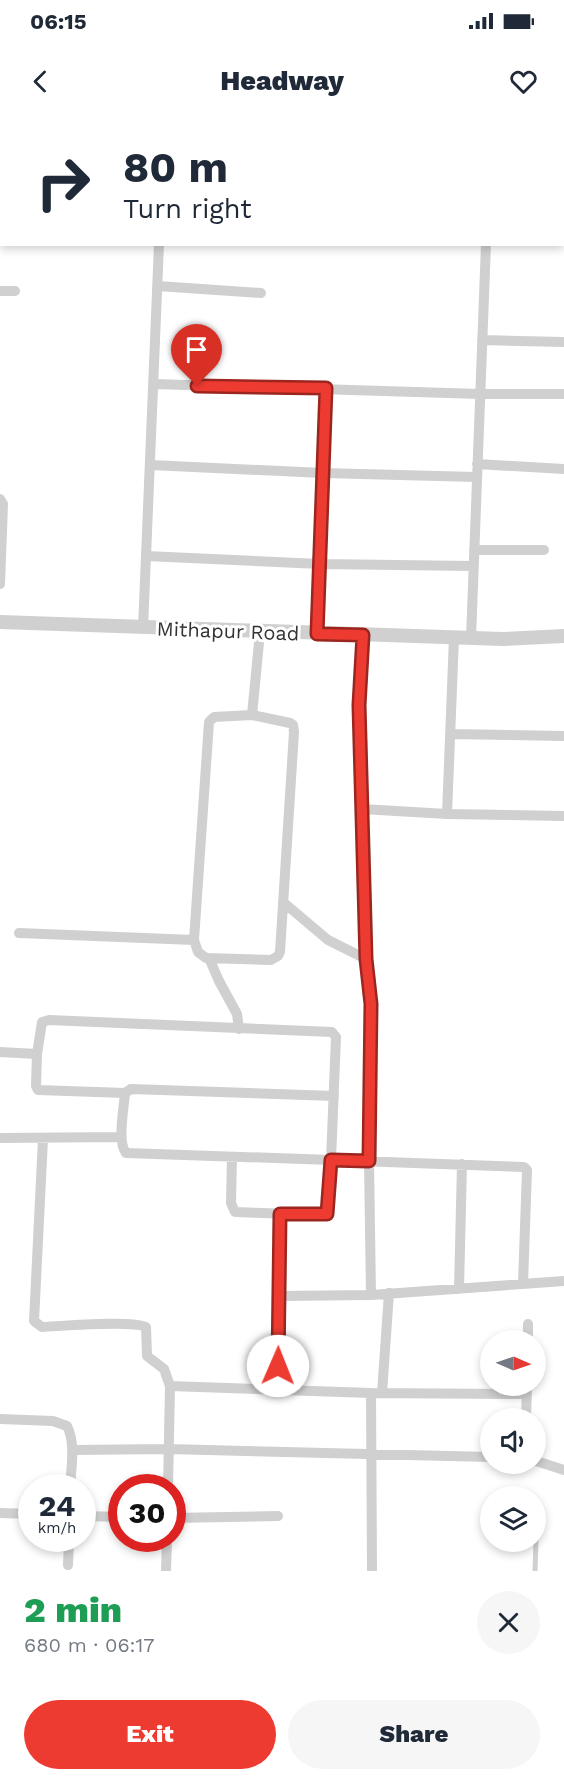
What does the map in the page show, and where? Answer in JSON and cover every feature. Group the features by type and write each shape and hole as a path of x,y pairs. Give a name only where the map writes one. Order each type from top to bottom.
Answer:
{"street":[{"path":"143,628 159,246"},
{"path":"471,638 486,246"},
{"path":"158,286 261,293"},
{"path":"0,291 15,291"},
{"path":"482,340 564,342"},
{"path":"154,384 480,394 564,394"},
{"path":"317,634 326,388"},
{"path":"477,464 564,469"},
{"path":"151,465 476,477"},
{"path":"0,499 3,504 0,584"},
{"path":"474,550 544,550"},
{"path":"146,556 320,564 473,566"},
{"name":"Mithapur Road","path":"0,622 471,638 564,636"},
{"path":"252,716 260,632"},
{"path":"363,635 359,705 366,959 371,1004 369,1161 371,1295"},
{"path":"447,814 454,637"},
{"path":"252,716 284,721 293,727 284,902 281,945 279,954 275,958 271,960 201,956 194,940 208,722 214,717 252,716"},
{"path":"451,734 564,736"},
{"path":"362,809 447,814 564,816"},
{"path":"284,902 328,940 366,959"},
{"path":"19,933 194,940"},
{"path":"209,958 237,1014 238,1029"},
{"path":"232,1157 231,1203 236,1212 324,1215 328,1213 334,1096 334,1033 49,1020 41,1024 37,1054 36,1086 38,1090 125,1093 131,1089 334,1096"},
{"path":"0,1052 37,1054"},
{"path":"125,1093 121,1137 122,1149 126,1153 521,1166 527,1170 523,1284"},
{"path":"0,1138 121,1137"},
{"path":"43,1139 34,1321 42,1327 119,1324 145,1326 147,1356 164,1369 170,1386 168,1474"},
{"path":"459,1289 462,1164"},
{"path":"278,1389 280,1214"},
{"path":"280,1296 371,1295 564,1281"},
{"path":"372,1571 371,1453 389,1293"},
{"path":"528,1324 528,1330"},
{"path":"170,1386 376,1393 480,1391"},
{"path":"0,1419 62,1423 70,1432 71,1474"},
{"path":"72,1450 168,1449 480,1457"},
{"path":"546,1464 564,1470"},
{"path":"0,1513 18,1514"},
{"path":"186,1518 278,1516"},
{"path":"68,1552 68,1565"},
{"path":"166,1571 167,1552"}],"lane":[{"path":"535,1571 536,1552"}],"route":[{"path":"197,386 326,388 317,634 363,635 359,705 366,959 371,1004 369,1161 331,1160 327,1214 280,1214 278,1366"}]}
